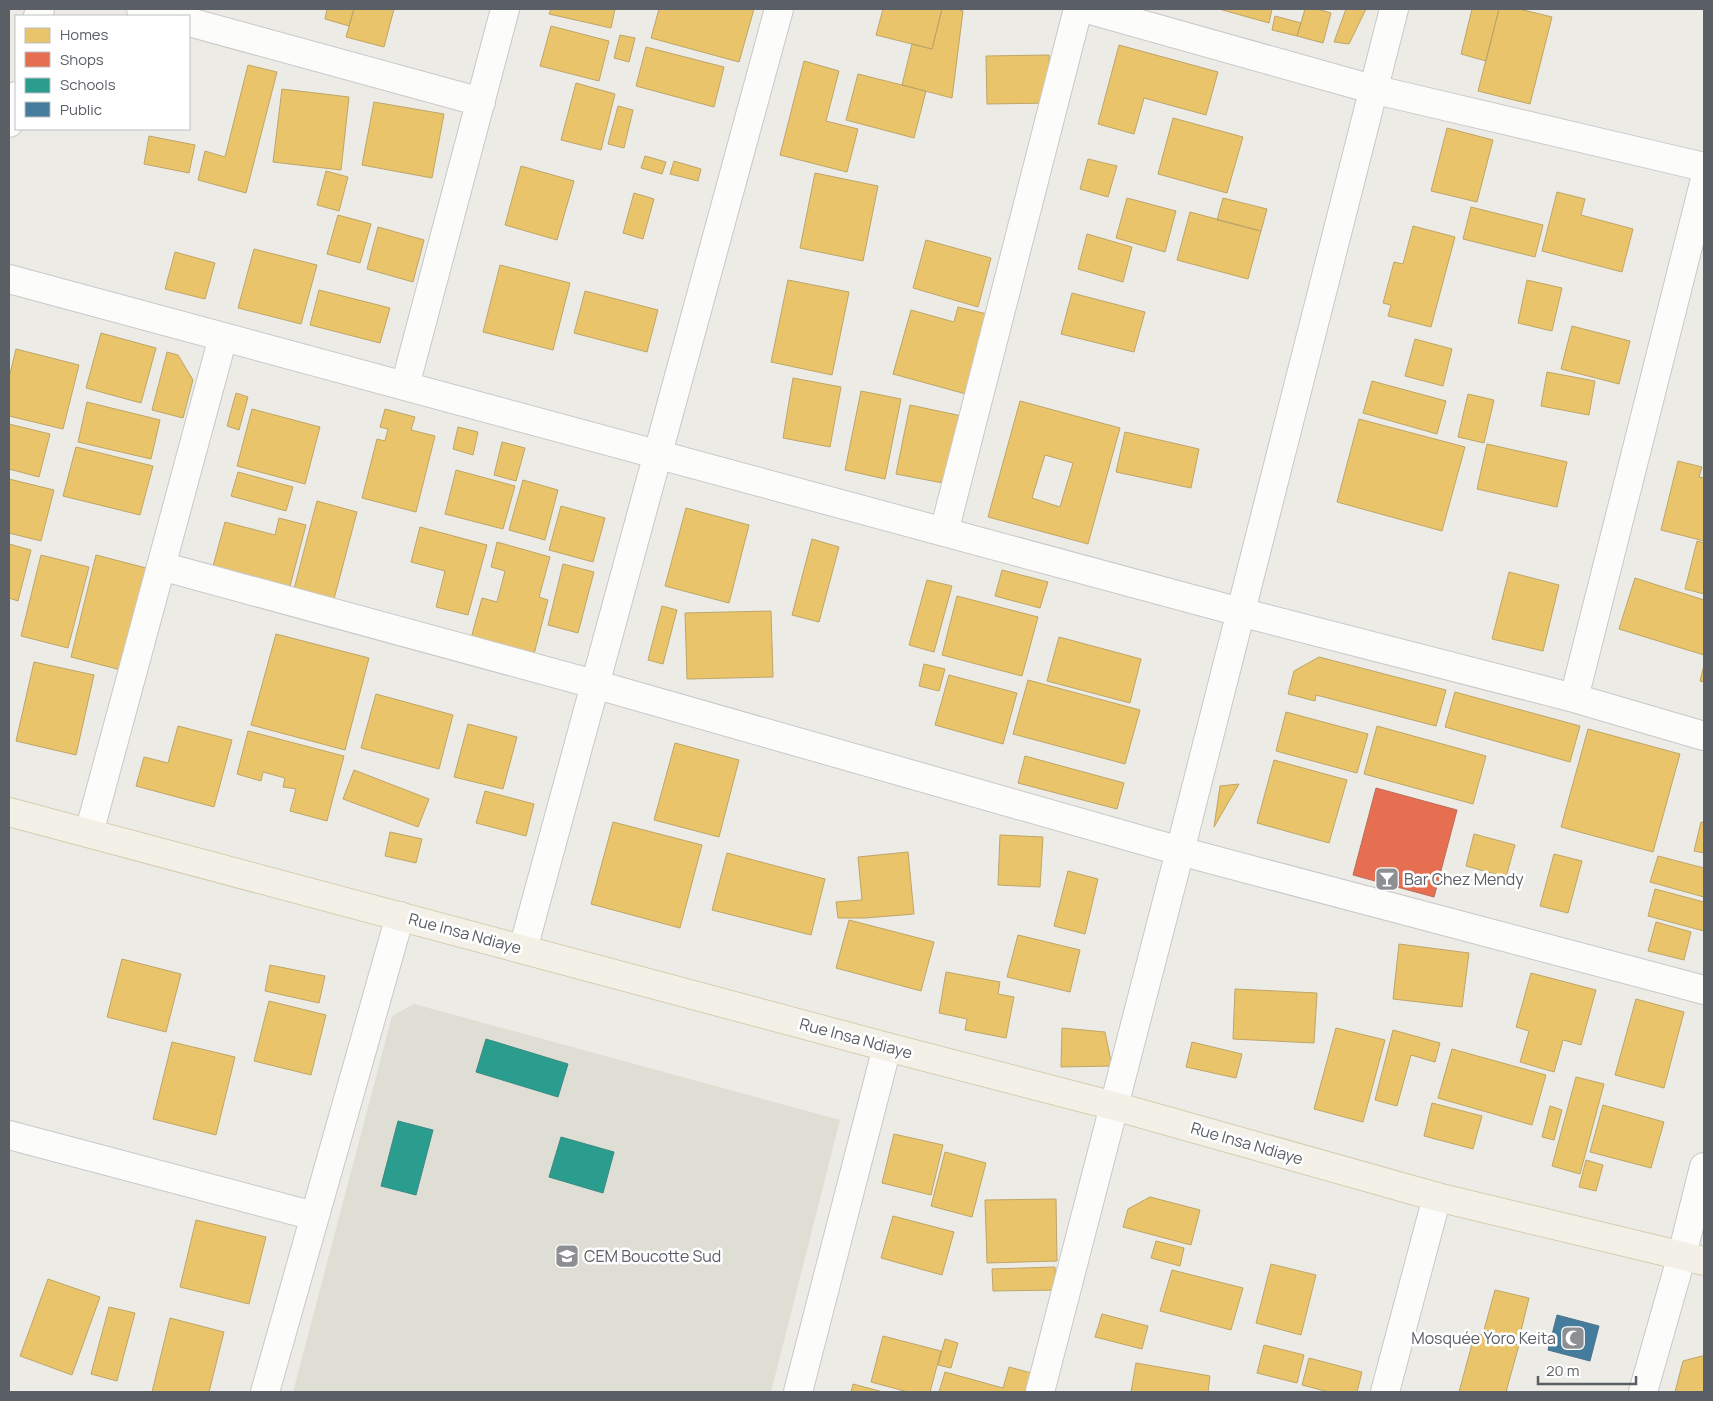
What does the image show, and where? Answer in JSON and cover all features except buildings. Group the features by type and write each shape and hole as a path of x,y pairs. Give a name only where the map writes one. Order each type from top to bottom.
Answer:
{"main road":[{"name":"Rue Insa Ndiaye","path":"9,812 1114,1106 1437,1197 1693,1258"}],"street":[{"path":"141,9 164,15"},
{"path":"405,386 505,9"},
{"path":"522,949 779,9"},
{"path":"944,532 1078,9"},
{"path":"1087,9 1372,89 1704,167"},
{"path":"1040,1392 1394,9"},
{"path":"190,22 481,102"},
{"path":"9,123 15,100"},
{"path":"1574,698 1704,183"},
{"path":"9,279 1240,612 1574,698 1704,736"},
{"path":"89,833 223,337"},
{"path":"161,566 594,684 1180,851 1704,990"},
{"path":"264,1392 400,916"},
{"path":"798,1392 887,1047"},
{"path":"9,1134 314,1216"},
{"path":"1643,1392 1693,1258 1704,1167"},
{"path":"1385,1392 1437,1197"}],"shaded area":[{"name":"CEM Boucotte Sud","path":"414,1004 840,1120 771,1392 293,1392 392,1016"}],"place":[{"name":"Bar Chez Mendy","path":"1387,879"},
{"name":"CEM Boucotte Sud","path":"567,1256"},
{"name":"Mosquée Yoro Keita","path":"1573,1338"}]}
